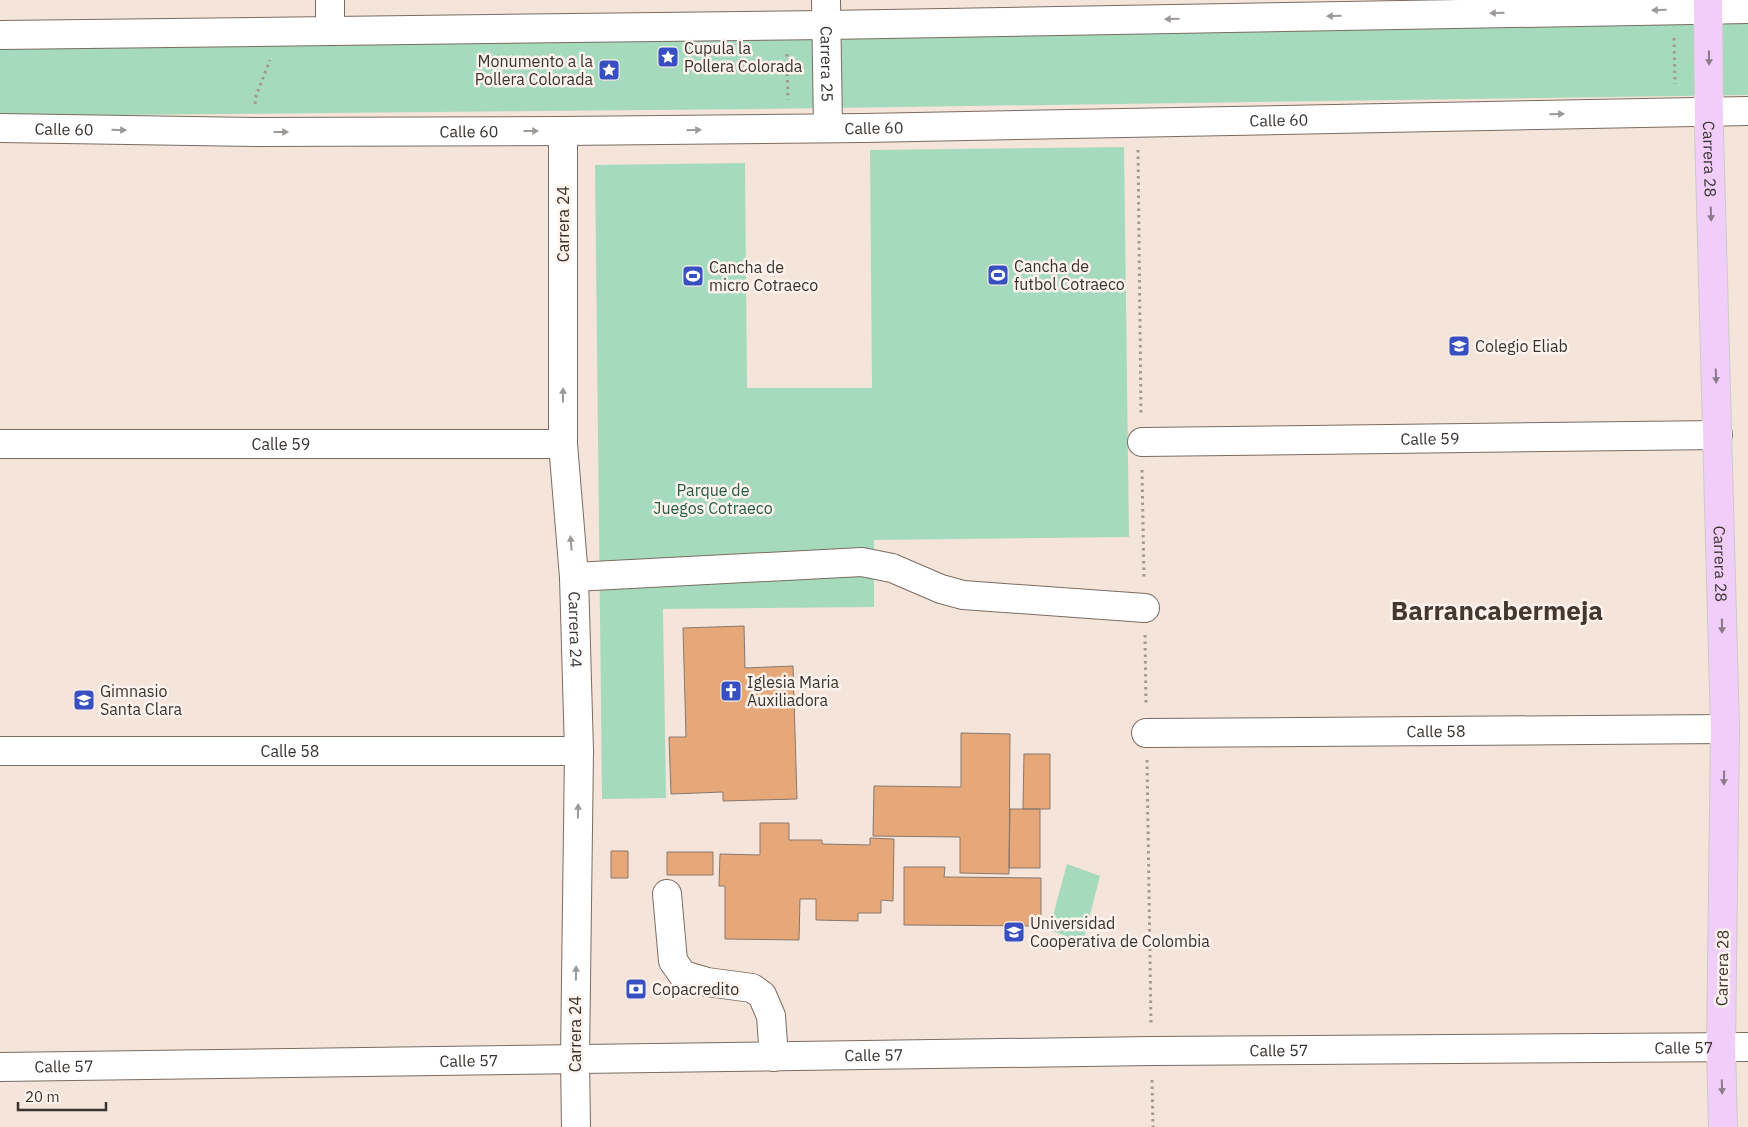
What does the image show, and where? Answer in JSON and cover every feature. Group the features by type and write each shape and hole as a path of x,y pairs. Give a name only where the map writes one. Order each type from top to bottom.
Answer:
{"main road":[{"name":"Carrera 28","path":"1708,5 1709,112 1725,729 1720,1047 1723,1127"}],"street":[{"path":"330,0 330,31"},
{"path":"0,35 786,25 826,12 1674,10 1708,5 1748,9"},
{"name":"Carrera 25","path":"826,12 828,128"},
{"name":"Calle 60","path":"0,128 255,132 788,129 1748,111"},
{"name":"Carrera 24","path":"563,131 563,444 574,576 579,751 575,1060 576,1127"},
{"name":"Calle 59","path":"1142,442 1718,435"},
{"name":"Calle 59","path":"0,444 563,444"},
{"path":"574,576 862,562 892,568 941,589 963,595 1144,608"},
{"name":"Calle 58","path":"1146,733 1725,729"},
{"name":"Calle 58","path":"0,751 579,751"},
{"path":"667,894 673,961 683,975 707,982 752,988 762,995 771,1016 774,1056"},
{"name":"Calle 57","path":"0,1067 1152,1051 1748,1047"}],"path":[{"path":"1674,10 1676,113"},
{"path":"786,25 788,129"},
{"path":"255,132 256,96 270,61 270,31"}],"green space":[{"path":"1748,21 1748,95 762,109 0,116 0,46"},
{"name":"Parque de Juegos Cotraeco","path":"1124,147 1129,537 874,540 874,607 663,609 666,798 602,799 595,165 745,163 747,388 872,388 870,150"},
{"path":"1067,864 1100,876 1083,942 1049,930"}],"building":[{"name":"Iglesia Maria Auxiliadora","path":"744,626 745,668 793,666 797,799 723,801 723,792 671,794 669,737 686,737 683,628"},
{"path":"961,733 1010,734 1009,874 960,873 960,837 873,836 874,786 961,787"},
{"path":"1024,754 1050,754 1050,809 1023,809"},
{"path":"1010,809 1040,809 1040,868 1009,868"},
{"path":"760,823 789,823 789,840 822,840 822,844 870,845 870,838 894,839 893,901 881,900 881,913 858,913 858,921 816,920 816,899 800,899 799,940 725,939 725,886 719,886 720,854 760,855"},
{"path":"611,851 628,851 628,878 611,878"},
{"path":"667,852 713,852 713,875 667,875"},
{"path":"904,867 945,867 944,877 1041,878 1041,926 904,925"}],"place":[{"name":"Cupula la Pollera Colorada","path":"668,57"},
{"name":"Monumento a la Pollera Colorada","path":"609,70"},
{"name":"Cancha de futbol Cotraeco","path":"998,275"},
{"name":"Cancha de micro Cotraeco","path":"693,276"},
{"name":"Colegio Eliab","path":"1459,346"},
{"name":"Iglesia Maria Auxiliadora","path":"731,691"},
{"name":"Gimnasio Santa Clara","path":"84,700"},
{"name":"Universidad Cooperativa de Colombia","path":"1014,932"},
{"name":"Copacredito","path":"636,989"}],"district":[{"name":"Barrancabermeja","path":"1497,611"}]}
